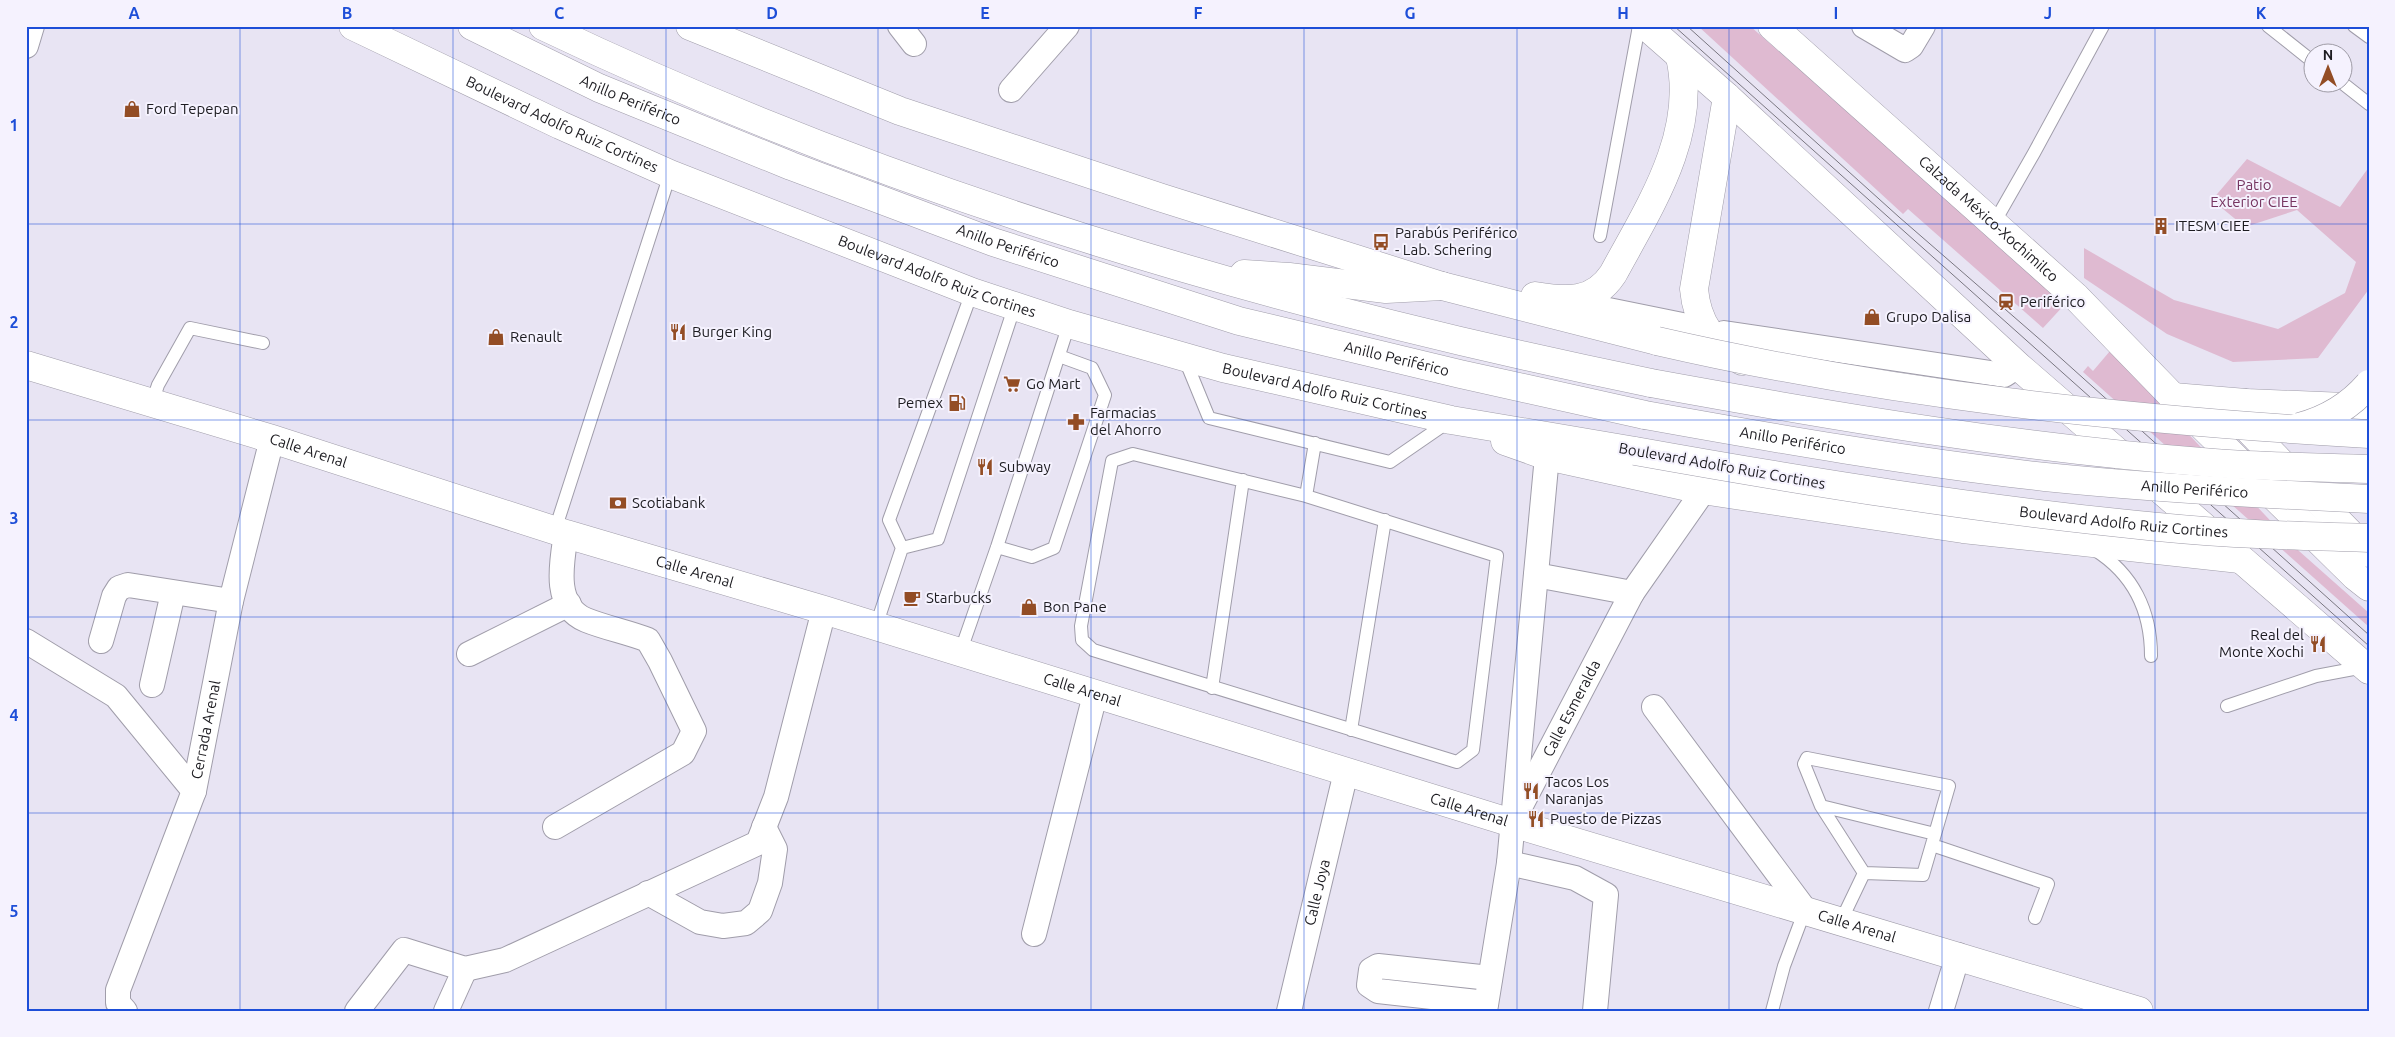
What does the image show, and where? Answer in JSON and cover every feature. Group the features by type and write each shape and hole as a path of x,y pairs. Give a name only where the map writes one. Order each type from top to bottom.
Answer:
{"main road":[{"name":"Boulevard Adolfo Ruiz Cortines","path":"353,26 560,125 670,174 972,292 1069,324 1223,368 1451,420 1812,483 2040,514 2159,527 2369,538"},
{"name":"Anillo Periférico","path":"472,26 599,88 791,166 993,242 1238,321 1460,374 1645,415 1815,446 2044,476 2201,491 2369,499"},
{"name":"Anillo Periférico","path":"543,26 646,76 756,121 974,202 1268,293 1460,342 1650,383 1877,422 2063,447 2216,463 2369,469"},
{"path":"690,26 900,111 1162,198 1476,296 1657,341 1742,360 1871,384 2019,405 2290,429 2369,434"},
{"path":"1646,26 1727,97 2018,366 2367,668"},
{"name":"Calzada México-Xochimilco","path":"1772,26 2076,297 2173,397 2355,576 2369,587"},
{"path":"1476,296 1530,295 1564,301 1585,298 1595,293 1608,282 1664,178 1673,154 1682,114 1684,88 1680,57"},
{"path":"1727,97 1695,278 1695,302 1703,324 1719,346 1742,360"},
{"path":"1203,274 1289,277 1386,290 1442,286"},
{"name":"Calle Arenal","path":"26,365 272,439 560,532 824,610 1512,823 1958,955 2139,1011"},
{"path":"2290,429 2324,418 2339,410 2369,384"},
{"path":"2173,397 2246,403 2369,408"},
{"path":"2246,403 2242,414 2247,428 2369,553"},
{"path":"1451,420 1546,456 1702,490 1963,528 2240,559"}],"street":[{"path":"26,46 32,26"},
{"path":"1011,90 1067,26"},
{"path":"1864,26 1905,50 1911,46 1923,26"},
{"path":"1564,301 1687,326"},
{"path":"1724,333 2004,375 2018,366"},
{"name":"Cerrada Arenal","path":"125,1011 118,1003 118,990 194,791 231,601 272,439"},
{"name":"Calle Esmeralda","path":"1486,1007 1509,863 1546,456"},
{"name":"Calle Esmeralda","path":"1512,823 1632,594 1702,490 1722,467"},
{"path":"555,827 683,753 694,731 648,640 584,619 571,610 562,588 560,532"},
{"path":"1536,575 1632,594"},
{"path":"101,641 114,596 119,588 128,585 231,601"},
{"path":"152,685 173,593"},
{"path":"469,654 568,604"},
{"path":"357,1011 404,950 464,969 505,960 758,843 776,797 824,610"},
{"path":"26,641 116,696 194,791"},
{"path":"1034,934 1095,695"},
{"path":"1654,707 1805,910"},
{"name":"Calle Joya","path":"1289,1011 1346,772"},
{"path":"648,893 700,922 722,926 746,923 760,911 770,883 775,849 764,827"},
{"path":"1509,863 1575,878 1606,895 1595,1011"},
{"path":"1941,1011 1958,955"},
{"path":"1486,1007 1378,991 1369,984 1371,970 1378,966 1490,978"},
{"path":"446,1011 464,969"}],"lane":[{"path":"1600,236 1639,26"},
{"path":"1994,223 2034,154 2103,26"},
{"path":"2268,26 2302,53"},
{"path":"2354,26 2369,37"},
{"path":"2352,91 2369,104"},
{"path":"560,532 670,174"},
{"path":"876,626 902,548 890,520 972,292"},
{"path":"902,548 938,539 1015,306"},
{"path":"960,653 1069,324"},
{"path":"152,403 158,385 190,328 263,342"},
{"path":"997,546 1032,557 1054,548 1102,404 1104,395 1092,368 1059,356"},
{"path":"1184,357 1210,418 1390,462 1451,420"},
{"path":"1306,496 1315,444"},
{"path":"1133,454 1243,480 1306,496 1497,556 1473,750 1457,762 1093,650 1082,640 1081,626 1112,461 1133,454"},
{"path":"1212,688 1243,480"},
{"path":"1351,730 1385,520"},
{"path":"2077,541 2091,547 2116,566 2136,590 2149,622 2151,656"},
{"path":"2227,706 2316,676 2367,668"},
{"path":"1807,758 1949,786 1923,875 1864,873 1821,806 1804,764 1807,758"},
{"path":"1821,806 1934,839 2048,884 2035,918"},
{"path":"1841,921 1864,873"},
{"path":"1772,1011 1784,966 1805,910"}],"green space":[{"path":"1698,26 1750,26 2066,303 2043,328 1908,209 1903,214"},
{"name":"Patio Exterior CIEE","path":"2247,159 2340,207 2369,167 2369,289 2318,358 2233,362 2167,334 2084,278 2084,248 2174,300 2278,329 2345,293 2356,262 2297,210 2245,227 2212,200"},
{"path":"2110,351 2299,551 2369,613 2369,627 2083,372 2088,366 2093,371"}],"tram line":[{"path":"1674,26 2369,646"},
{"path":"1687,26 2369,635"}],"place":[{"name":"Ford Tepepan","path":"132,109"},
{"name":"ITESM CIEE","path":"2161,226"},
{"name":"Parabús Periférico - Lab. Schering","path":"1381,242"},
{"name":"Periférico","path":"2006,302"},
{"name":"Grupo Dalisa","path":"1872,317"},
{"name":"Burger King","path":"678,332"},
{"name":"Renault","path":"496,337"},
{"name":"Go Mart","path":"1012,384"},
{"name":"Pemex","path":"957,403"},
{"name":"Farmacias del Ahorro","path":"1076,422"},
{"name":"Subway","path":"985,467"},
{"name":"Scotiabank","path":"618,503"},
{"name":"Starbucks","path":"912,598"},
{"name":"Bon Pane","path":"1029,607"},
{"name":"Real del Monte Xochi","path":"2318,644"},
{"name":"Tacos Los Naranjas","path":"1531,791"},
{"name":"Puesto de Pizzas","path":"1536,819"}]}
